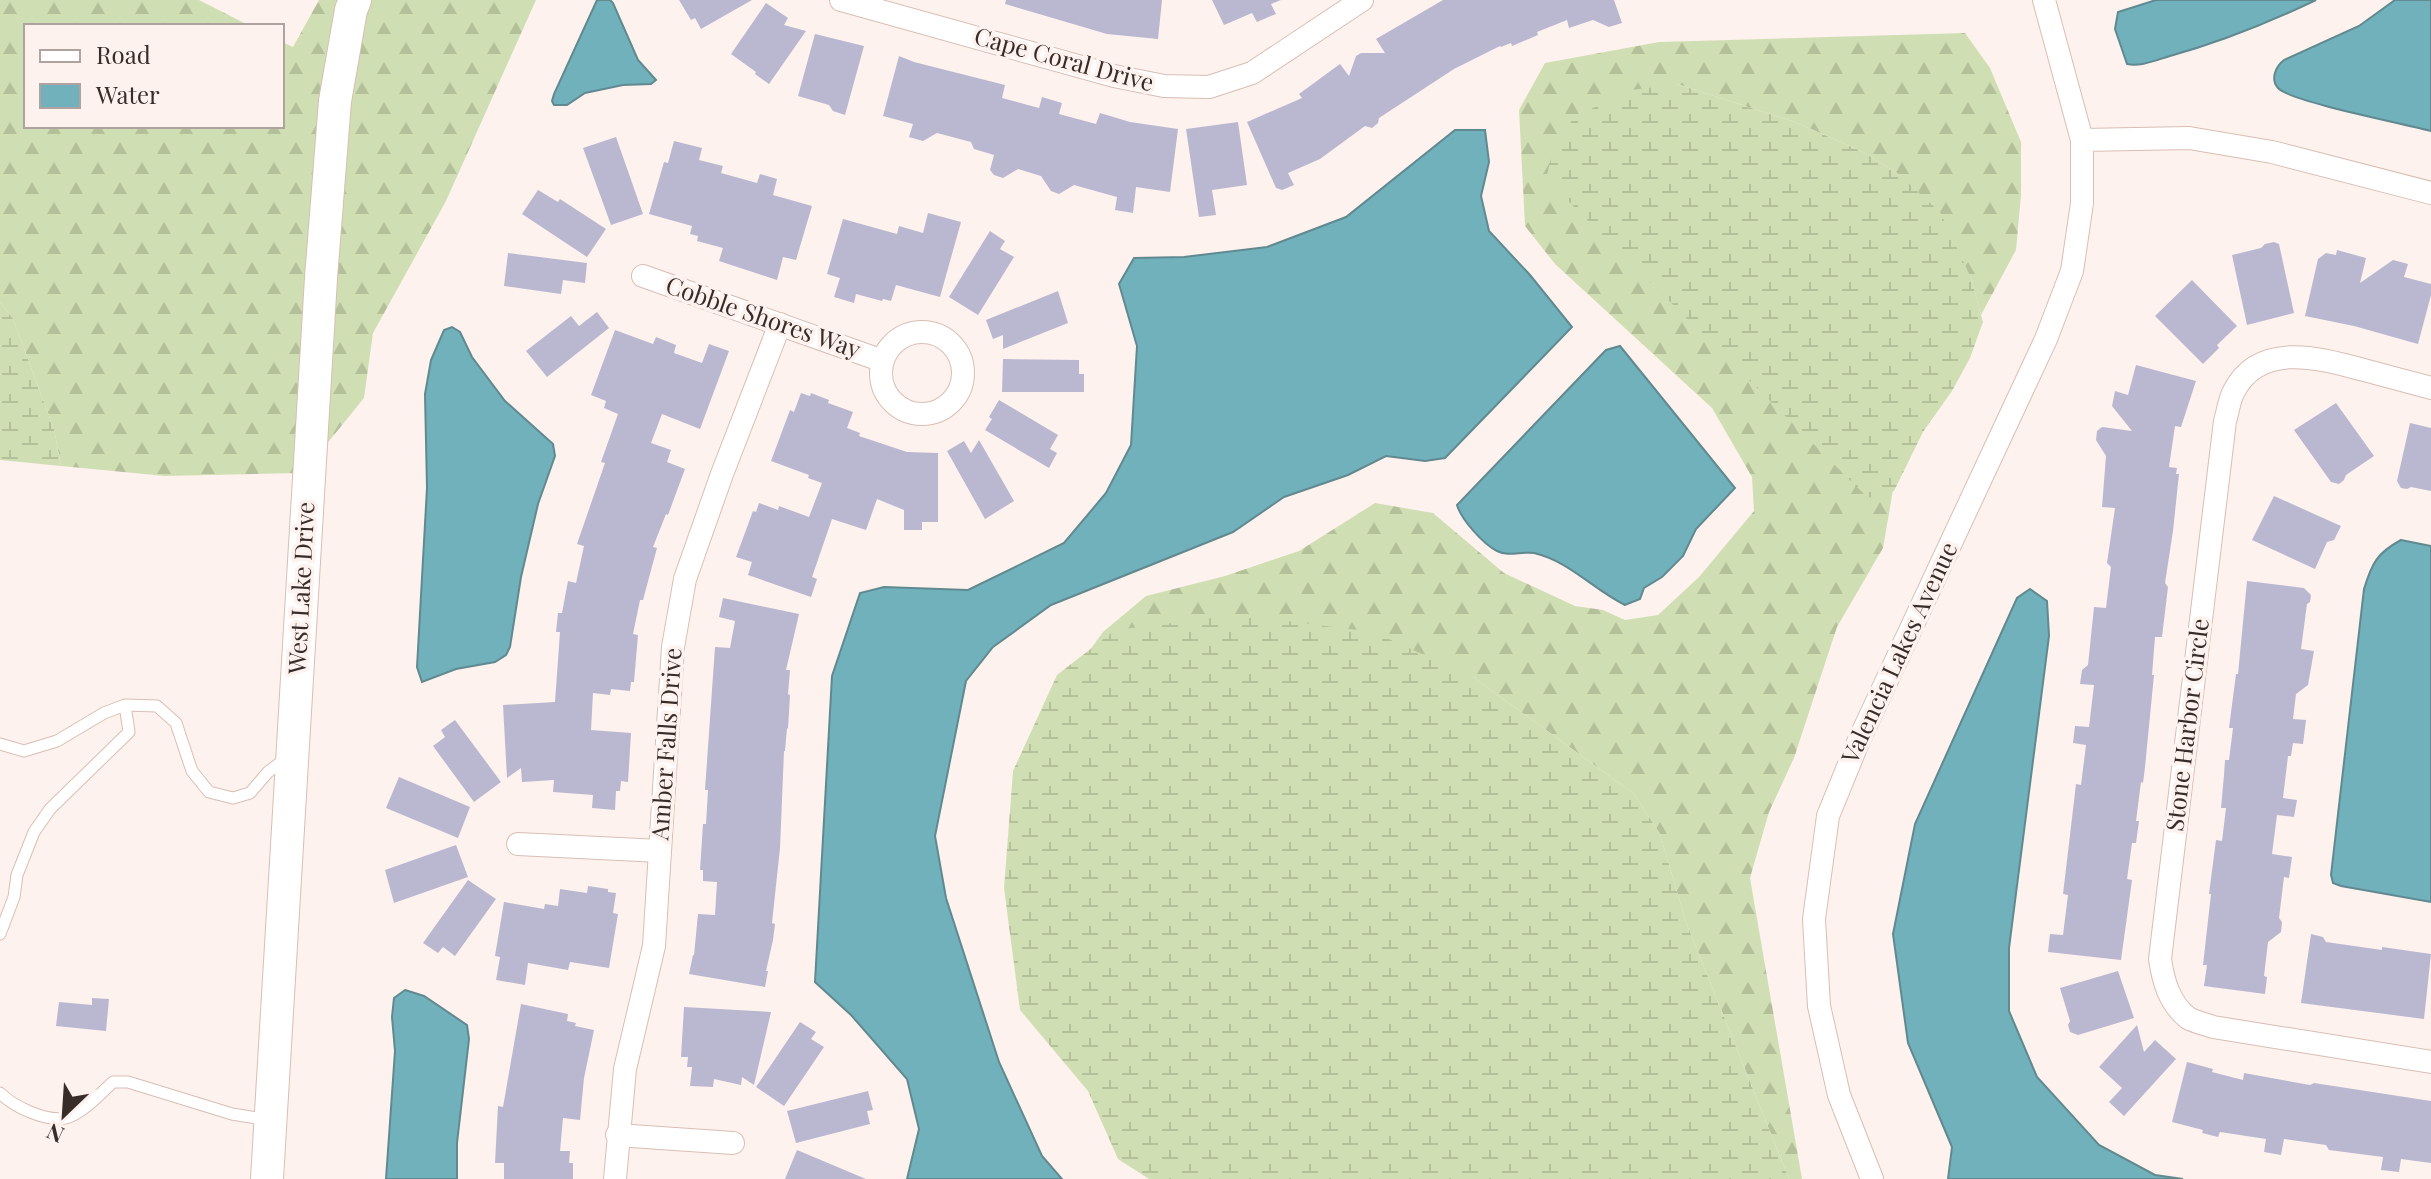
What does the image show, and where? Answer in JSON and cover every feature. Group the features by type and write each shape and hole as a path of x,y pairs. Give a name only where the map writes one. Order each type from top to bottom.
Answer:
{"street":[{"name":"West Lake Drive","path":"267,1179 321,278 335,101 355,0"},
{"name":"Cape Coral Drive","path":"841,0 1114,76 1164,86 1209,87 1252,73 1362,0"},
{"name":"Valencia Lakes Avenue","path":"1872,1179 1839,1095 1819,1006 1814,919 1828,816 1859,740 2046,339 2072,271 2082,203 2082,140 2044,0"},
{"path":"2082,140 2189,138 2272,152 2431,193"},
{"name":"Cobble Shores Way","path":"643,276 883,361"},
{"name":"Amber Falls Drive","path":"615,1179 625,1069 654,946 673,647 685,579 780,324"},
{"name":"Stone Harbor Circle","path":"2431,388 2314,357 2293,356 2268,361 2247,374 2234,391 2225,421 2160,959 2164,984 2172,999 2189,1018 2213,1027 2431,1062"},
{"path":"518,844 660,851"},
{"path":"617,1135 733,1143"}],"lane":[{"path":"0,744 24,751 57,741 104,713 125,705 157,706 176,723 192,771 209,792 233,798 250,793 268,772 292,755"},
{"path":"0,934 14,897 17,875 34,832 50,809 129,732 125,705"},
{"path":"0,1093 34,1115 66,1118 93,1102 113,1082 128,1082 232,1114 270,1121"}],"green space":[{"path":"0,0 199,0 246,24 24,24 24,128 284,128 284,43 293,47 319,0 344,0 299,473 165,476 61,466 54,429 13,319 0,302"},
{"path":"366,0 536,0 446,201 373,333 364,398 321,451 345,101"},
{"path":"1965,33 1990,68 2021,142 2021,195 2016,250 1981,315 1971,278 1897,173 1863,152 1795,122 1677,84 1893,490 1883,548 1837,627 1794,758 1769,812 1750,878 1802,1179 1789,1179 1686,922 1660,834 1634,794 1473,677 1090,650 1103,632 1146,596 1225,576 1299,551 1375,503 1433,513 1504,573 1575,606 1603,610 1625,620 1658,615 1699,577 1754,511 1752,477 1712,408 1555,264 1525,226 1519,110 1545,63 1659,42"},
{"path":"1677,84 1795,122 1863,152 1897,173 1940,212 1971,278 1983,322 1970,358 1952,391 1923,432 1894,491 1868,498 1546,179 1555,142 1574,118 1625,91"},
{"path":"0,302 13,319 54,429 61,466 0,460"},
{"path":"1238,615 1373,632 1473,677 1634,794 1660,834 1686,922 1789,1179 1149,1179 1118,1159 1088,1091 1020,1010 1004,888 1013,771 1057,675 1115,630"}],"water":[{"path":"597,0 613,3 638,60 656,80 651,84 623,85 585,93 567,105 554,105 554,94"},
{"path":"2156,0 2316,0 2208,45 2148,63 2127,64 2115,29 2118,12"},
{"path":"2395,0 2431,0 2431,131 2325,106 2278,88 2274,81 2275,73 2284,60 2359,26"},
{"path":"1455,130 1485,130 1489,162 1481,196 1489,231 1572,327 1445,458 1425,461 1386,456 1348,475 1284,497 1233,532 1051,605 993,647 966,681 935,836 946,898 999,1062 1042,1156 1062,1179 907,1179 919,1129 907,1079 851,1015 815,982 832,676 860,593 884,587 968,590 1064,543 1106,493 1131,445 1137,346 1119,284 1134,258 1184,257 1267,247 1346,217"},
{"path":"452,327 460,332 472,357 505,401 553,444 555,456 538,504 506,655 495,662 456,669 422,682 417,667 427,488 425,394 431,360 444,330"},
{"path":"1620,346 1735,488 1696,529 1683,556 1662,577 1644,588 1640,599 1625,605 1559,562 1534,553 1506,554 1497,551 1473,531 1457,505 1606,350"},
{"path":"2401,540 2431,546 2431,902 2341,886 2333,883 2331,875 2364,589 2376,560"},
{"path":"2030,589 2047,601 2049,636 2009,948 2009,1011 2037,1077 2099,1145 2155,1175 2183,1179 1948,1179 1952,1147 1908,1043 1893,934 1915,824 2017,598"},
{"path":"405,990 424,996 467,1025 469,1039 457,1143 457,1179 386,1179 395,1051 392,1017 394,998"}],"building":[{"path":"679,0 752,0 701,29 695,18 691,20"},
{"path":"1006,0 1162,0 1158,39 1107,34 1005,4"},
{"path":"1212,0 1281,0 1271,4 1276,14 1257,22 1252,13 1224,25"},
{"path":"1443,0 1614,0 1622,23 1609,27 1593,20 1569,28 1567,20 1512,46 1511,43 1500,46 1454,69 1379,118 1372,128 1365,126 1320,159 1288,173 1294,185 1282,190 1276,188 1247,122 1302,98 1299,94 1340,64 1349,76 1356,56 1361,53 1385,53 1376,39"},
{"path":"766,3 788,18 784,25 806,31 769,84 731,54"},
{"path":"815,34 864,46 845,115 833,111 829,105 798,96"},
{"path":"899,56 1005,85 1002,98 1039,108 1042,97 1062,103 1059,114 1096,124 1100,113 1130,122 1178,129 1170,192 1136,187 1133,213 1115,210 1117,197 1074,185 1059,194 1051,191 1041,176 1018,169 1003,178 994,175 990,170 994,155 974,149 971,142 937,133 923,141 909,137 913,124 883,116"},
{"path":"1238,122 1247,185 1212,190 1216,215 1199,217 1186,129"},
{"path":"616,137 643,214 611,225 583,148"},
{"path":"674,141 702,148 699,160 723,166 721,173 757,183 760,174 777,179 773,195 812,206 796,260 783,257 777,280 719,261 723,248 697,241 698,236 690,234 692,226 649,214 664,162 668,163"},
{"path":"538,190 558,202 560,199 606,229 587,257 522,214"},
{"path":"928,213 961,222 940,297 896,285 891,301 856,294 854,303 834,297 840,278 827,274 843,219 897,234 899,226 923,233"},
{"path":"990,231 1005,241 1000,249 1014,257 978,315 949,297"},
{"path":"2274,242 2279,244 2294,313 2247,325 2232,255"},
{"path":"2337,250 2366,258 2360,283 2393,260 2408,264 2404,277 2431,284 2418,344 2305,316 2318,259 2326,253 2336,255"},
{"path":"508,253 587,263 585,283 563,280 561,294 504,286"},
{"path":"2192,280 2237,326 2203,364 2155,316"},
{"path":"1058,291 1068,323 1003,349 1003,335 993,339 986,320"},
{"path":"597,312 609,328 547,377 526,351 571,316 579,326"},
{"path":"615,330 653,344 656,337 676,345 674,353 702,363 709,344 729,351 700,429 662,414 651,443 671,450 667,462 685,469 653,547 657,548 643,600 640,600 633,634 638,635 634,682 631,682 630,691 611,689 610,695 593,693 591,730 631,733 628,782 621,781 620,791 616,791 615,810 592,808 593,795 553,792 554,780 522,782 521,768 507,778 503,705 555,702 560,632 556,632 558,613 562,613 568,581 576,583 584,546 577,544 618,414 604,408 606,401 591,395"},
{"path":"1003,359 1079,360 1079,374 1084,374 1084,392 1002,392"},
{"path":"2136,365 2196,381 2181,427 2175,426 2169,467 2177,468 2176,474 2179,474 2165,583 2168,587 2162,637 2155,637 2145,767 2136,821 2139,821 2136,843 2132,843 2127,879 2132,880 2121,960 2048,952 2050,934 2063,935 2068,895 2063,894 2076,784 2081,785 2086,745 2073,743 2075,726 2089,727 2094,685 2080,684 2082,670 2088,665 2094,607 2106,608 2111,567 2107,563 2115,508 2102,507 2106,456 2096,440 2097,431 2102,427 2132,431 2112,406 2115,391 2128,395"},
{"path":"801,393 810,396 811,393 853,412 847,428 860,433 859,436 907,452 938,453 938,522 922,522 922,530 904,530 904,510 877,499 866,530 832,519 812,577 817,579 811,597 748,575 752,562 736,557 759,503 778,510 779,506 809,517 822,483 771,461 790,410 794,412"},
{"path":"999,400 1058,435 1050,449 1057,453 1049,468 985,430"},
{"path":"2336,403 2374,456 2346,475 2339,484 2331,482 2294,430"},
{"path":"2410,423 2431,428 2431,491 2401,488 2397,481"},
{"path":"979,440 1014,501 985,519 947,451 964,441 971,453"},
{"path":"2274,496 2341,526 2334,540 2327,542 2315,569 2252,540"},
{"path":"2247,581 2304,588 2311,595 2301,649 2314,651 2308,685 2296,694 2293,719 2306,720 2303,744 2293,743 2291,756 2288,756 2283,798 2297,800 2294,817 2277,815 2272,854 2292,857 2289,878 2284,877 2279,918 2282,922 2281,932 2268,942 2265,994 2204,986 2207,965 2203,965 2216,840 2222,841 2226,808 2221,808 2225,760 2229,760 2233,728 2229,728"},
{"path":"723,598 799,614 786,670 790,670 788,729 772,923 775,924 765,987 689,974 698,914 715,915 717,882 703,881 703,870 700,870 703,824 706,824 708,790 705,790 715,647 730,648 735,621 719,617"},
{"path":"455,720 501,782 474,802 433,746 445,737 441,730"},
{"path":"399,777 470,807 458,838 386,808"},
{"path":"456,845 468,877 394,903 385,870"},
{"path":"468,880 496,899 455,956 443,947 438,953 423,943"},
{"path":"588,886 616,893 613,913 618,914 609,968 570,962 568,970 528,963 525,985 496,980 500,957 495,956 504,902 544,909 545,904 558,906 560,889 587,893"},
{"path":"2311,934 2323,937 2326,942 2431,954 2424,1019 2301,1003"},
{"path":"2118,971 2134,1018 2078,1035 2070,1032 2070,1021 2060,988"},
{"path":"92,998 109,999 106,1031 56,1026 59,1002 92,1005"},
{"path":"521,1004 568,1014 567,1021 576,1023 575,1026 594,1030 584,1078 580,1120 563,1118 560,1151 570,1151 573,1179 504,1179 504,1163 495,1163 498,1106 503,1107"},
{"path":"684,1007 771,1012 754,1085 742,1077 741,1085 714,1079 713,1087 690,1086 692,1067 687,1067 688,1057 681,1057"},
{"path":"800,1022 816,1032 811,1039 824,1047 784,1106 756,1087"},
{"path":"2137,1025 2144,1052 2155,1040 2176,1059 2124,1116 2109,1102 2122,1088 2099,1067"},
{"path":"2187,1062 2243,1080 2244,1073 2431,1101 2431,1163 2401,1159 2399,1172 2381,1170 2383,1157 2329,1150 2326,1145 2284,1139 2281,1155 2264,1152 2266,1139 2220,1132 2218,1137 2172,1122"},
{"path":"868,1091 873,1110 867,1111 870,1124 796,1143 787,1111"},
{"path":"797,1150 866,1179 785,1179"}]}
